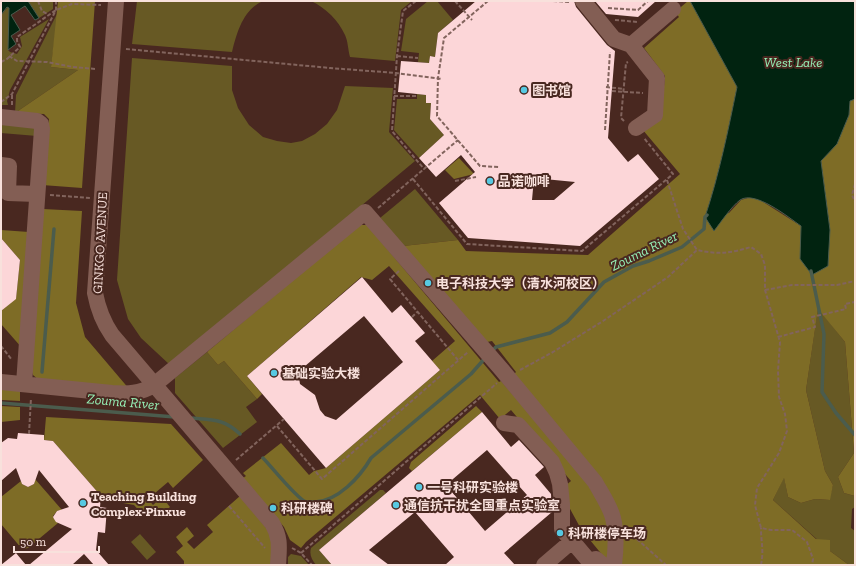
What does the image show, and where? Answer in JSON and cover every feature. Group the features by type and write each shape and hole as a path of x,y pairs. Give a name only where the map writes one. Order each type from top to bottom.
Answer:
{"street":[{"path":"576,1 614,39 631,45 657,78 655,115 636,128"},
{"name":"GINKGO AVENUE","path":"108,3 113,48 95,293 97,307 105,325 112,335 272,522 279,540 278,565"},
{"path":"631,45 673,9"},
{"path":"1,117 36,121 41,124 42,129 37,194 28,390"},
{"path":"1,165 10,166 8,193 37,194"},
{"path":"1,382 28,390 91,391 129,394 139,392 154,385 365,212 481,346 595,482 613,517 616,531 614,565"},
{"path":"504,423 518,425 552,462 560,484 562,529 590,561 596,559 603,565"},
{"path":"544,565 572,541"}],"path":[{"path":"38,1 42,11 48,15"},
{"path":"1,102 12,94 56,10 56,1"},
{"path":"416,1 403,11 397,56 392,131 424,169"},
{"path":"455,1 472,20"},
{"path":"488,1 444,38 438,78 437,116 480,166 500,167"},
{"path":"553,1 576,1"},
{"path":"608,8 638,10 648,1"},
{"path":"1,62 20,47 17,37 56,10 72,4 108,3"},
{"path":"611,19 635,22"},
{"path":"605,130 610,52 606,46"},
{"path":"113,48 396,73 442,79"},
{"path":"9,56 17,61 47,62 96,69"},
{"path":"397,56 418,58"},
{"path":"621,118 626,63"},
{"path":"607,87 612,89 656,94"},
{"path":"612,89 624,89"},
{"path":"394,96 417,96"},
{"path":"413,179 467,244 582,251 673,174 636,128"},
{"path":"368,216 458,140"},
{"path":"455,181 476,177"},
{"path":"666,180 683,229 697,250 711,253 727,253 752,247 761,254 765,265 765,290 780,342 778,371 779,397 785,414 787,430 780,453 757,488 755,505 761,528 763,546 761,565"},
{"path":"855,184 852,195 855,202"},
{"path":"37,194 102,199"},
{"path":"301,553 504,373 519,370 553,352 603,321 668,277 697,250"},
{"path":"409,263 390,279 458,360"},
{"path":"765,290 792,285 837,285 855,281"},
{"path":"778,337 815,328 812,318 846,309 845,304 855,302"},
{"path":"412,317 417,312"},
{"path":"277,426 322,479 458,360 481,346"},
{"path":"28,390 29,434"},
{"path":"226,469 284,419"},
{"path":"229,506 266,549"},
{"path":"613,517 666,565"},
{"path":"761,528 772,530 792,530 807,542 813,559 812,565"},
{"path":"279,540 301,553 312,565"}],"shaded area":[{"path":"28,1 53,1 53,9 39,18"},
{"path":"58,1 95,1 82,188 42,185 49,119 44,114 15,113 78,70 51,67"},
{"path":"137,1 263,1 250,10 242,22 232,52 132,44"},
{"path":"311,1 412,1 401,10 395,61 350,57 346,37 339,24 327,11"},
{"path":"428,1 437,1 453,20 438,33 435,57 430,56 429,63 418,62 419,53 401,51 406,19"},
{"path":"690,1 737,87 719,169 705,217 729,213 741,200 751,197 760,200 801,226 801,259 830,230 821,161 837,144 849,115 850,101 855,99 855,496 844,493 838,477 854,453 845,342 818,309 806,390 825,471 833,485 830,500 815,499 801,503 788,497 784,478 773,500 816,539 830,540 830,551 849,565 618,565 620,529 514,374 516,372 492,341 487,342 403,246 458,240 466,251 588,255 680,174 642,129 661,116 665,76 644,48 679,17 675,12"},
{"path":"8,7 8,50 10,52 17,54 22,46 20,37 49,19 10,90 7,101 8,105 1,105 1,15"},
{"path":"58,12 51,67 78,70 15,113 16,95"},
{"path":"132,58 232,66 232,90 238,108 249,125 263,137 291,143 302,141 315,134 327,124 337,110 345,86 393,88 389,132 415,161 170,365 141,338 128,319 117,280"},
{"path":"417,94 426,95 426,103 431,103 430,119 444,135 419,158 394,130 397,99 417,99"},
{"path":"1,123 34,127 37,136 1,133"},
{"path":"459,158 474,174 454,179 445,170"},
{"path":"415,189 458,240 403,246 380,218"},
{"path":"43,209 82,211 76,303 85,337 130,390 40,381 33,375 30,367"},
{"path":"359,225 367,225 499,382 501,381 590,483 608,518 608,562 581,529 569,507 564,487 571,481 511,410 500,419 480,395 306,542 301,548 290,540 284,527 243,478 246,476 243,473 281,443 309,475 314,471 326,468 440,370 432,361 455,341 389,266 372,280 361,277 247,376 262,394 257,399 224,361 218,365 207,352"},
{"path":"1,230 29,232 22,348 1,324 1,311 16,298 20,260 1,238"},
{"path":"818,308 845,342 854,453 838,477 844,493 855,496 855,507 852,509 851,528 855,531 855,565 849,565 830,551 773,500 784,477 788,497 801,503 815,499 829,500 833,485 825,471 806,390"},
{"path":"207,352 218,365 224,361 257,399 246,407 257,422 223,448 175,393 175,378"},
{"path":"1,388 20,390 20,401 1,400"},
{"path":"1,406 20,407 20,420 1,422"},
{"path":"476,406 482,412 412,471 409,468 411,462"},
{"path":"46,417 171,424 203,460 173,488 168,482 148,499 153,505 162,497 170,507 157,518 149,508 142,514 134,505 101,499 101,496 53,441 44,440"},
{"path":"35,479 62,510 57,511 53,516 58,523 28,548 22,549 1,524 1,497 21,481 22,484 28,487 34,484"},
{"path":"380,490 383,490 386,493 319,550 332,565 316,565 311,557 311,548"},
{"path":"240,496 272,535 272,565 184,565 184,561 176,552 183,546 176,537 187,527 194,536 187,542 194,549 213,532 207,525"},
{"path":"140,534 156,552 147,560 131,542"},
{"path":"291,554 301,556 309,565 288,565 288,557"}],"water":[{"path":"1,1 28,1 39,18 35,20 25,6 11,15 20,30 11,36 16,44 8,50 9,8 7,7 1,15"},
{"name":"West Lake","path":"690,1 855,1 855,99 850,101 849,115 837,144 821,161 830,230 828,266 812,275 800,259 801,226 780,211 762,201 746,198 740,200 714,231 705,217 719,169 737,87"}],"building":[{"path":"476,1 574,1 576,7 607,45 615,51 608,138 628,162 638,154 659,179 580,246 468,238 439,203 475,172 461,155 436,177 419,158 444,135 430,119 431,103 426,103 426,95 398,92 401,61 429,63 430,56 435,57 438,33","holes":["534,178 575,182 554,200 532,200"]},
{"path":"595,1 656,1 638,17 606,14"},
{"path":"1,238 20,260 16,299 1,311"},
{"name":"基础实验大楼","path":"362,277 392,313 401,305 425,333 415,341 440,370 326,468 247,376","holes":["364,316 403,362 336,420 325,416 320,410 315,395 300,384 298,372"]},
{"name":"一号科研实验楼","path":"482,412 511,447 519,440 544,467 535,475 551,494 552,512 504,553 515,565 445,565 454,557 415,512 369,550 389,565 332,565 319,550","holes":["487,450 527,495 485,531 446,485"]},
{"name":"Teaching Building Complex-Pinxue","path":"18,433 44,435 44,440 53,441 101,496 100,507 107,508 105,533 98,532 96,550 109,565 94,565 84,554 72,565 29,565 72,529 56,522 54,519 53,517 57,511 69,507 39,470 34,484 28,487 22,484 16,468 1,481 1,443 8,438 17,439"},
{"path":"16,553 26,565 1,565"}],"waterway":[{"name":"Zouma River","path":"492,351 496,347 550,333 567,322 604,282 633,266 682,247 704,229 705,217 707,215"},
{"path":"42,372 54,229"},
{"name":"Zouma River","path":"811,271 824,334 822,392 836,413 855,435"},
{"name":"Zouma River","path":"263,458 302,500 306,502 324,501 348,487 361,473 371,458 471,374 486,357"},
{"name":"Zouma River","path":"1,403 175,417"},
{"name":"Zouma River","path":"190,418 223,422 240,434"}],"place":[{"name":"图书馆","path":"524,90"},
{"name":"品诺咖啡","path":"490,181"},
{"name":"电子科技大学（清水河校区）","path":"428,283"},
{"name":"基础实验大楼","path":"274,373"},
{"name":"一号科研实验楼","path":"419,487"},
{"name":"Teaching Building Complex-Pinxue","path":"83,503"},
{"name":"通信抗干扰全国重点实验室","path":"396,505"},
{"name":"科研楼碑","path":"273,508"},
{"name":"科研楼停车场","path":"560,533"}]}
